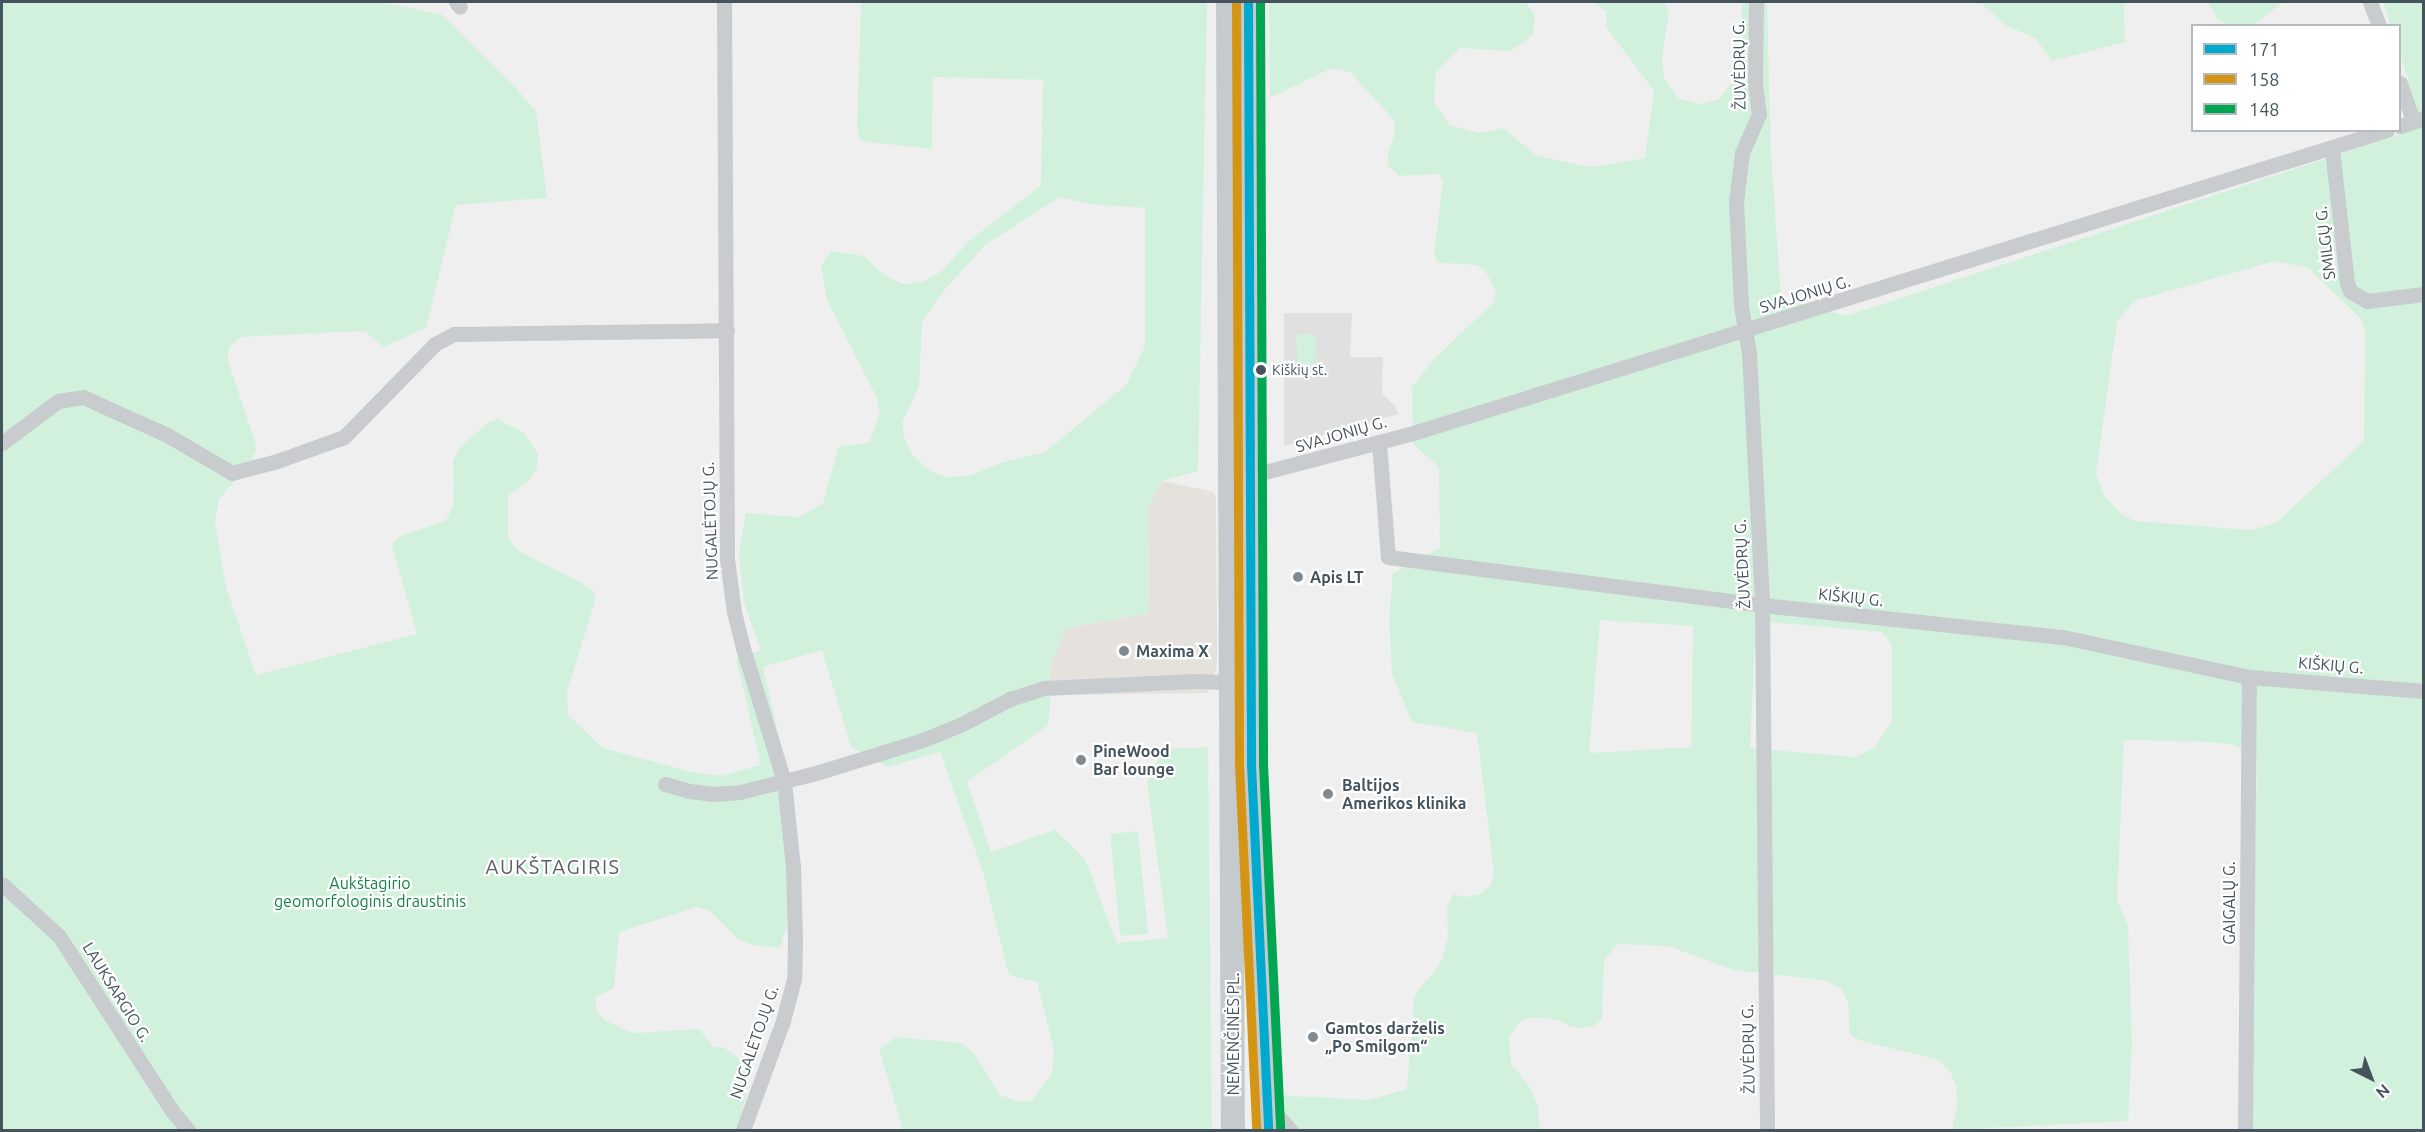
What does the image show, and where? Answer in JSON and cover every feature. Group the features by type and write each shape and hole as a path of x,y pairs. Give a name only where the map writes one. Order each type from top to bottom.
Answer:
{"main road":[{"name":"NEMENČINĖS PL.","path":"1228,2 1240,478 1256,908 1269,1131"},
{"name":"NEMENČINĖS PL.","path":"1233,1131 1232,682 1240,478 1248,2"}],"street":[{"name":"NUGALĖTOJŲ G.","path":"724,2 726,537 730,593 743,648 784,781 793,867 794,979 783,1021 743,1131"},
{"name":"ŽUVĖDRŲ G.","path":"1756,2 1755,83 1760,114 1742,153 1736,202 1744,332 1749,353 1762,605 1767,1131"},
{"path":"2370,2 2378,24"},
{"path":"2401,86 2412,122"},
{"name":"SVAJONIŲ G.","path":"1240,478 1379,443 1744,332 2381,132"},
{"name":"SMILGŲ G.","path":"2332,149 2347,283 2350,291 2367,301 2424,294"},
{"path":"2,443 58,401 83,397 167,435 232,473 277,462 344,437 435,344 454,333 727,330"},
{"name":"KIŠKIŲ G.","path":"1379,443 1388,557 1762,605 2063,637 2249,676 2424,690"},
{"name":"GAIGALŲ G.","path":"2246,1131 2249,676"},
{"path":"665,784 689,791 713,794 740,792 784,781 920,741 960,725 1010,699 1044,688 1195,681 1232,682"},
{"name":"LAUKSARGIO G.","path":"2,884 59,936 78,962 147,1073 189,1131"},
{"path":"1268,1106 1290,1131"}],"shaded area":[{"path":"1284,313 1352,313 1350,357 1383,357 1382,394 1395,406 1398,414 1284,446"},
{"path":"1162,481 1214,492 1216,498 1217,665 1208,693 1051,695 1049,669 1066,628 1149,613 1148,509"}],"green space":[{"name":"Aukštagirio geomorfologinis draustinis","path":"2,2 379,2 441,14 510,82 536,111 547,198 456,205 426,328 383,347 365,331 241,337 230,346 227,358 257,448 251,462 219,499 215,522 226,587 256,675 417,634 392,545 397,538 446,520 454,505 453,461 459,449 487,423 497,419 524,433 538,454 537,468 531,478 508,496 508,538 517,550 580,582 593,591 596,598 567,692 568,715 603,748 688,771 721,776 761,765 736,658 761,651 744,603 739,552 746,513 800,517 823,503 839,446 869,443 880,412 877,398 827,300 821,266 831,251 864,256 884,275 903,284 923,282 942,271 968,242 1041,185 1043,80 933,77 932,149 860,141 857,129 861,2 1207,2 1198,471 1162,481 1148,509 1149,613 1066,628 1049,669 1051,695 1048,725 967,782 991,852 1055,830 1085,859 1117,943 1168,938 1147,782 1163,749 1208,747 1212,1130 903,1130 879,1049 896,1037 962,1043 974,1054 1000,1095 1020,1102 1032,1100 1052,1073 1054,1050 1037,982 1009,975 983,872 940,752 888,767 851,747 822,650 763,667 787,771 802,874 780,948 753,945 739,940 710,911 697,907 619,932 614,988 595,997 597,1011 604,1020 633,1033 699,1029 713,1047 723,1047 739,1058 749,1072 748,1090 736,1130 2,1130","holes":["1060,197 1089,204 1145,208 1145,346 1126,385 1045,452 1001,463 969,476 946,477 930,471 913,455 905,440 902,423 919,387 922,322 941,294 986,244"]},
{"path":"1269,2 1525,2 1535,15 1533,35 1511,51 1460,48 1436,72 1434,103 1450,125 1479,133 1503,128 1537,156 1591,167 1645,158 1654,91 1606,27 1607,12 1594,2 1665,2 1669,13 1662,57 1664,79 1678,98 1700,104 1719,99 1740,73 1742,2 1767,2 1771,155 1781,298 1846,316 2422,127 2401,56 2401,24 2391,24 2383,2 2423,2 2423,1130 2250,1130 2257,764 2235,745 2212,742 2124,740 2117,900 2128,926 2132,1042 2128,1121 1952,1130 1957,1106 1956,1086 1950,1071 1936,1059 1864,1042 1850,1035 1848,1003 1842,989 1824,980 1734,970 1668,946 1618,944 1604,960 1602,1019 1595,1025 1583,1028 1569,1026 1557,1020 1533,1017 1519,1022 1509,1038 1511,1064 1529,1086 1538,1106 1540,1130 1280,1130 1278,1095 1369,1100 1407,1089 1414,996 1440,964 1448,938 1447,908 1453,894 1467,897 1480,894 1491,885 1494,873 1477,733 1412,722 1392,673 1389,618 1393,573 1440,548 1439,467 1413,444 1412,387 1433,360 1494,302 1496,292 1486,272 1477,265 1439,263 1434,255 1443,181 1439,174 1399,176 1388,165 1388,152 1395,133 1394,120 1350,72 1332,68 1270,98","holes":["2275,261 2308,268 2361,319 2365,331 2364,441 2276,523 2251,530 2134,521 2120,513 2104,496 2096,474 2117,322 2134,301","1600,620 1693,626 1691,747 1589,753","1756,621 1882,632 1892,645 1892,721 1874,748 1856,757 1750,748"]},
{"path":"1980,2 2124,2 2125,42 2052,61 2035,38 2006,26"},
{"path":"2208,2 2283,2 2255,24 2224,24 2217,19"},
{"path":"1315,334 1316,366 1298,367 1296,335"},
{"path":"1138,831 1148,934 1120,936 1110,834"}],"transit line":[{"name":"158","path":"1236,2 1239,764 1256,1130"},
{"name":"171","path":"1248,2 1251,764 1268,1130"},
{"name":"148","path":"1260,2 1263,764 1280,1129"}],"place":[{"name":"Kiškių st.","path":"1261,370"},
{"name":"Apis LT","path":"1298,577"},
{"name":"Maxima X","path":"1124,651"},
{"name":"PineWood Bar lounge","path":"1081,760"},
{"name":"Baltijos Amerikos klinika","path":"1328,794"},
{"name":"Gamtos darželis „Po Smilgom“","path":"1313,1037"}],"district":[{"name":"AUKŠTAGIRIS","path":"553,866"}]}
